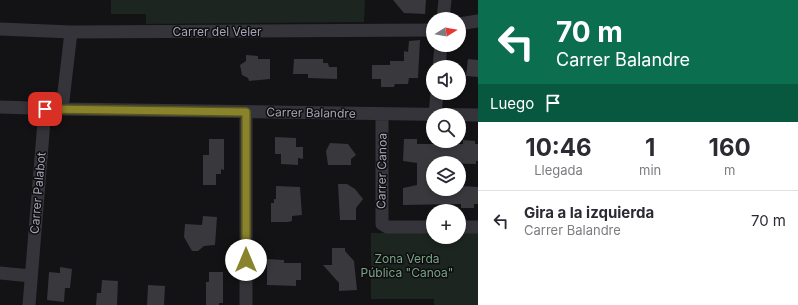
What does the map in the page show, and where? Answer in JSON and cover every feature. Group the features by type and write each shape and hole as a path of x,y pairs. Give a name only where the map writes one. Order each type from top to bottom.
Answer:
{"street":[{"path":"444,12 445,0"},
{"path":"466,23 478,21"},
{"name":"Carrer del Veler","path":"0,29 71,32 426,30"},
{"path":"62,109 71,32"},
{"name":"Carrer Balandre","path":"0,107 45,109 426,114"},
{"name":"Carrer Palabot","path":"29,305 45,109"},
{"path":"246,112 246,305"},
{"name":"Carrer Canoa","path":"382,114 382,224 387,227 426,227"},
{"name":"Carrer Balandre","path":"466,115 478,115"},
{"path":"466,227 478,227"},
{"path":"0,273 31,276"}],"green space":[{"path":"111,0 365,0 364,22 146,24 146,14 111,14"},
{"name":"Zona Verda Pública \"Canoa\"","path":"371,233 426,233 426,244 466,244 466,233 478,233 478,305 434,305 434,299 371,299"}],"building":[{"path":"393,0 426,0 425,14 404,13"},
{"path":"420,40 418,78 409,78 408,84 395,84 394,87 381,87 381,79 372,79 372,65 390,65 390,61 404,61 404,51 408,52 409,41"},
{"path":"246,55 258,56 258,59 270,59 270,79 249,81 248,78 242,75 240,65 246,61"},
{"path":"294,59 323,59 323,63 328,63 329,67 337,67 337,79 308,78 308,74 293,74"},
{"path":"468,59 478,60 478,77 466,76"},
{"path":"275,137 296,138 296,147 303,147 303,159 298,158 298,165 281,164 281,154 275,154"},
{"path":"209,139 224,139 224,170 221,169 221,174 216,174 216,185 203,185 203,155 209,155"},
{"path":"404,139 417,139 417,144 426,144 426,148 466,148 466,140 475,141 475,144 478,144 478,161 476,161 476,164 466,164 466,156 426,156 426,196 466,196 466,186 478,187 478,204 474,204 474,208 466,208 466,204 403,205 403,188 417,185 417,163 403,161"},
{"path":"330,143 348,144 356,155 351,159 351,165 328,165 326,151"},
{"path":"338,184 347,184 355,189 363,199 356,208 356,220 340,220"},
{"path":"276,186 300,187 302,215 292,216 292,221 288,222 271,222 271,203 274,203 274,199 276,199"},
{"path":"203,216 217,217 215,245 204,246 198,251 192,251 184,237 185,224 202,225"},
{"path":"332,248 345,248 345,251 354,261 357,290 339,291 339,283 323,265 332,265"},
{"path":"267,259 284,260 284,263 301,263 301,280 296,280 296,286 267,285"},
{"path":"60,267 72,269 70,288 65,288 64,302 47,300 49,272 60,273"},
{"path":"209,272 223,272 223,303 219,303 219,305 206,305 206,282 209,282"},
{"path":"102,280 118,281 117,305 96,305 97,293 101,293"},
{"path":"148,285 165,286 164,305 147,305"}],"route":[{"path":"45,109 246,112 246,260"}]}
